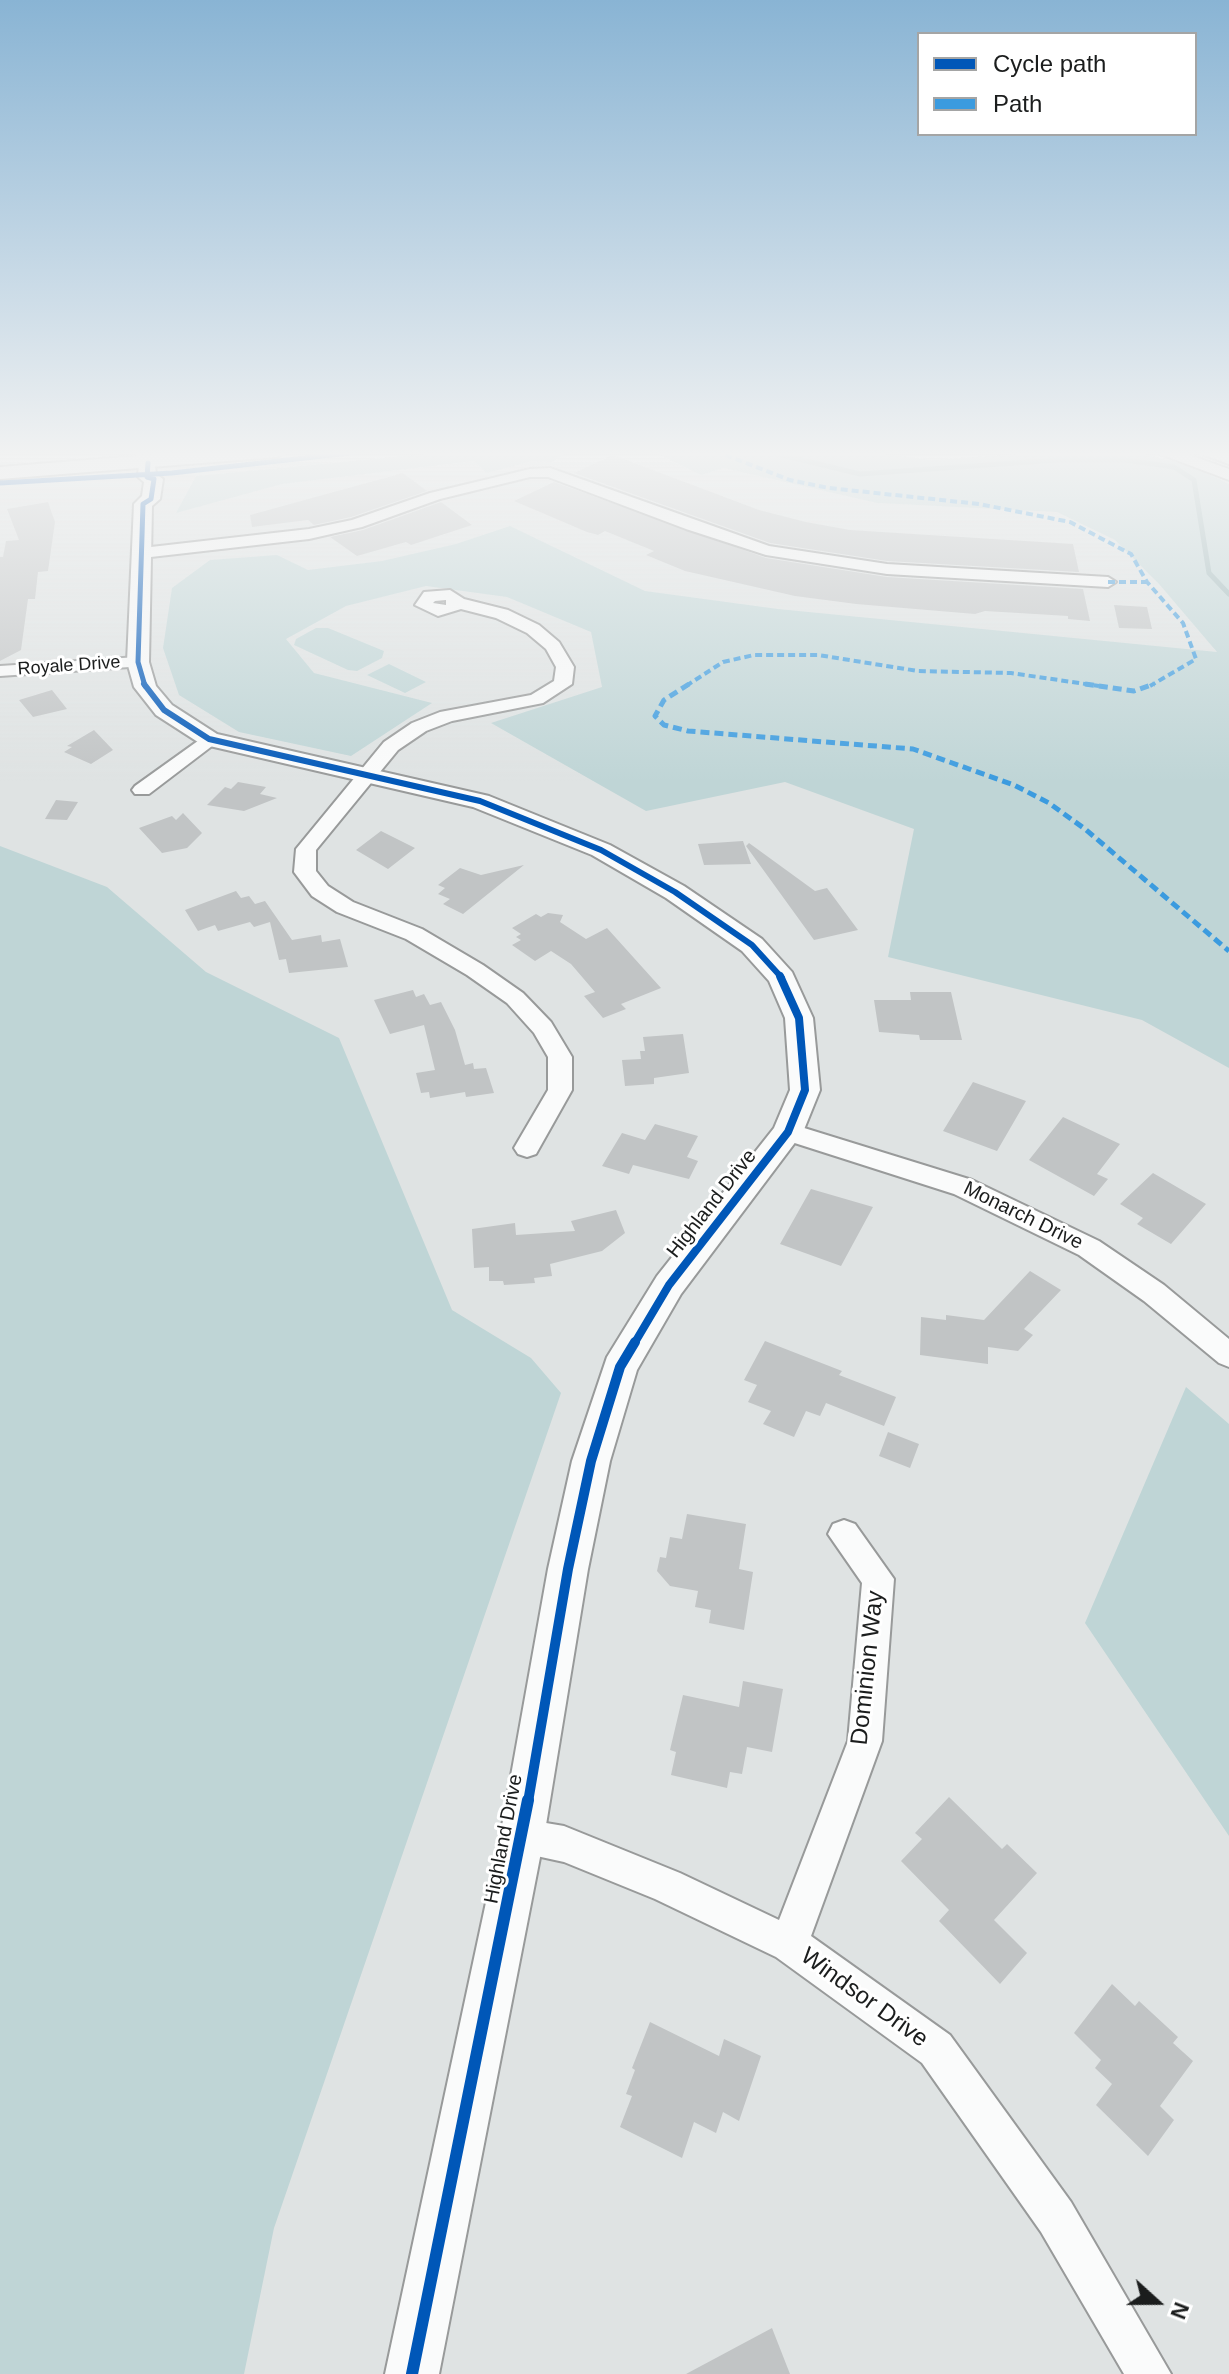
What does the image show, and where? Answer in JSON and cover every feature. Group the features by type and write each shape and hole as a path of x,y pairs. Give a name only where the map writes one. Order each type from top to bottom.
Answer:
{"street":[{"name":"Highland Drive","path":"142,562 138,662 145,687 164,710 209,739 240,749 366,773 480,801 534,820 601,850 675,892 752,945 782,978 799,1018 805,1090 788,1132 669,1285 620,1367 591,1461 568,1569 522,1837 412,2374"},
{"path":"841,562 887,569 1108,582"},
{"path":"458,603 502,614 533,629 553,646 565,667 563,684 536,699 447,716 419,727 391,746 306,849 305,872 320,891 345,907 414,934 475,970 515,998 543,1028 560,1057 560,1090 527,1148"},
{"name":"Royale Drive","path":"0,671 138,662"},
{"path":"142,790 209,739"},
{"name":"Monarch Drive","path":"788,1132 963,1187 1089,1248 1154,1293 1229,1355"},
{"name":"Dominion Way","path":"789,1944 865,1741 878,1579 844,1534"},
{"name":"Windsor Drive","path":"522,1837 564,1844 667,1886 789,1944 936,2049 1056,2217 1149,2374"}],"shaded area":[{"path":"208,562 291,562 308,570 376,562 584,562 645,591 778,609 1217,652 1137,562 1229,562 1229,1068 1142,1020 888,957 914,829 785,782 646,811 491,723 602,687 591,632 507,597 426,586 346,606 286,639 314,673 432,703 351,756 239,732 179,695 163,648 172,588"},
{"path":"316,628 328,628 384,651 382,658 357,671 348,670 294,645 296,639"},
{"path":"389,664 426,682 405,693 367,675"},
{"path":"0,846 107,887 206,972 339,1038 452,1310 531,1358 561,1393 274,2228 244,2374 0,2374"},
{"path":"1186,1387 1229,1424 1229,1836 1085,1623"}],"building":[{"path":"0,562 49,562 48,571 38,572 35,599 28,599 21,650 0,661"},
{"path":"663,562 790,562 887,577 1083,589 1090,621 1068,619 1068,616 985,611 975,614 856,604 795,596 685,571"},
{"path":"901,562 1077,562 1079,572"},
{"path":"1114,605 1147,607 1152,629 1119,628"},
{"path":"52,690 67,709 33,717 19,700"},
{"path":"94,730 113,750 91,764 64,752 72,747 67,746"},
{"path":"238,782 266,787 260,794 277,798 244,811 207,805 225,787 231,789"},
{"path":"56,800 78,802 67,820 45,819"},
{"path":"183,813 202,833 187,848 162,853 139,828 172,816 176,820"},
{"path":"381,831 415,848 388,869 356,850"},
{"path":"743,841 751,864 704,865 698,844"},
{"path":"749,843 815,891 827,888 858,930 814,940 746,846"},
{"path":"524,865 463,914 443,904 450,899 438,894 445,888 438,885 460,868 481,875"},
{"path":"236,891 241,898 249,896 255,904 265,901 292,940 321,935 322,942 340,939 348,967 289,973 286,959 279,960 270,922 254,927 250,922 218,931 215,925 198,931 185,910"},
{"path":"548,913 563,915 560,922 586,939 607,928 661,988 621,1004 626,1009 603,1018 584,996 595,992 571,964 551,951 535,961 512,945 521,940 516,937 521,934 512,928 536,914 541,917"},
{"path":"413,990 416,997 424,994 430,1005 441,1002 455,1030 465,1065 473,1063 474,1069 486,1068 494,1093 466,1097 465,1092 430,1098 429,1092 421,1093 416,1073 435,1070 424,1025 390,1034 374,1000"},
{"path":"910,992 951,992 962,1040 920,1040 919,1035 879,1032 874,1000 911,1000"},
{"path":"683,1034 689,1073 654,1078 654,1084 625,1086 622,1060 641,1059 640,1051 645,1051 643,1037"},
{"path":"973,1082 1026,1101 997,1151 943,1131"},
{"path":"1063,1117 1120,1144 1097,1174 1108,1179 1094,1196 1029,1160"},
{"path":"655,1124 698,1136 687,1157 698,1161 689,1179 633,1165 629,1174 602,1166 622,1133 645,1140"},
{"path":"1153,1173 1206,1204 1171,1244 1137,1224 1143,1218 1120,1204"},
{"path":"811,1189 873,1207 841,1266 780,1244"},
{"path":"616,1210 625,1233 602,1251 550,1264 552,1276 534,1278 535,1283 504,1285 503,1281 489,1281 489,1267 474,1268 472,1229 515,1223 516,1235 575,1231 571,1221"},
{"path":"1030,1271 1061,1290 1024,1329 1033,1335 1018,1351 988,1347 988,1364 920,1355 921,1317 946,1320 946,1315 984,1320"},
{"path":"765,1341 842,1371 839,1375 896,1397 884,1426 826,1403 820,1416 806,1411 794,1437 763,1424 771,1411 748,1402 757,1385 744,1380"},
{"path":"888,1432 919,1444 910,1468 879,1456"},
{"path":"687,1514 746,1524 739,1569 753,1572 744,1630 709,1623 711,1610 695,1607 698,1591 670,1586 657,1571 660,1557 666,1558 670,1537 682,1539"},
{"path":"743,1681 783,1689 772,1752 747,1747 742,1774 730,1772 727,1788 671,1775 676,1752 670,1750 683,1695 739,1707"},
{"path":"949,1797 1002,1849 1007,1844 1037,1873 994,1920 1027,1953 1000,1984 939,1921 949,1910 901,1861 922,1839 915,1833"},
{"path":"1112,1984 1135,2006 1139,2001 1178,2037 1173,2043 1193,2061 1160,2106 1174,2120 1148,2156 1096,2105 1112,2084 1095,2068 1101,2060 1074,2033"},
{"path":"650,2022 719,2056 724,2039 761,2056 739,2121 723,2112 716,2133 694,2122 682,2158 620,2127 632,2096 626,2094 635,2070 632,2068"},
{"path":"772,2328 790,2374 686,2374"}],"waterway":[{"path":"1207,562 1209,573 1229,594"}],"marked path":[{"path":"1135,562 1147,582 1183,623 1196,659 1152,685 1134,691 1011,673 918,671 818,655 754,655 723,662 664,700 655,716 664,725 688,731 913,749 1014,785 1049,803 1085,829 1229,951"},
{"path":"1108,582 1147,582"}],"cycle path":[{"path":"141,562 138,662 145,687 164,710 209,739 480,801 534,820 601,850 675,892 752,945 782,978 799,1018 805,1090 788,1132 669,1285 620,1367 591,1461 568,1569 522,1837 412,2374"}]}
